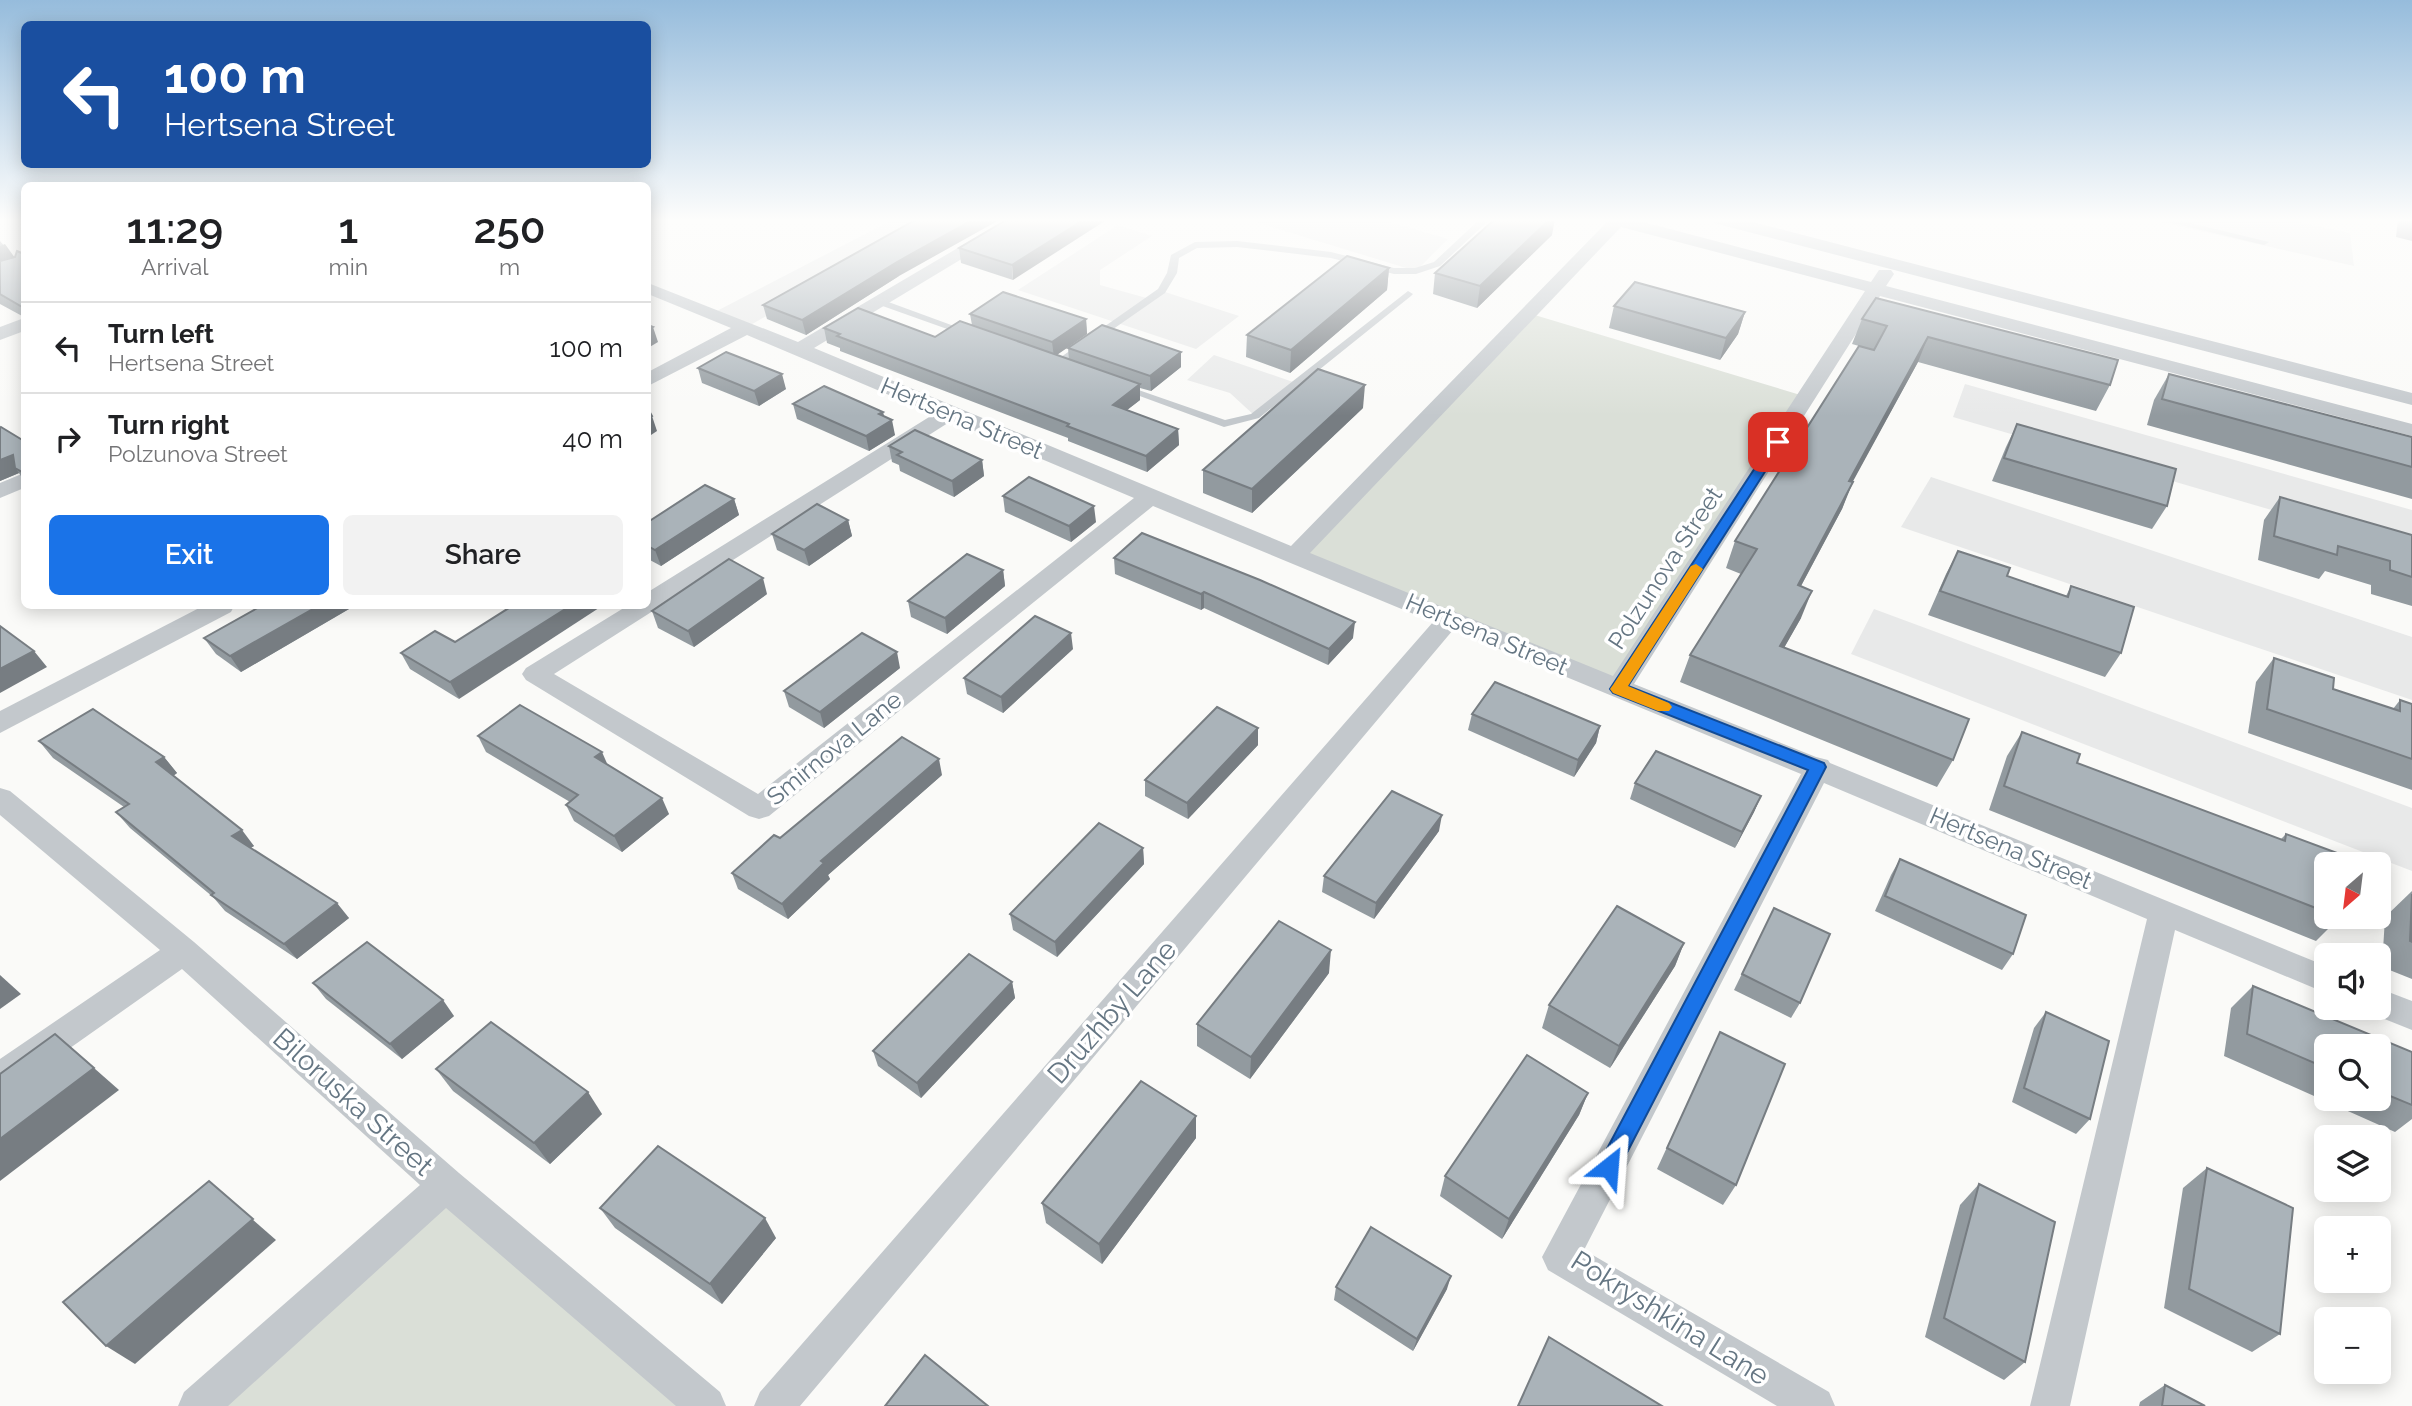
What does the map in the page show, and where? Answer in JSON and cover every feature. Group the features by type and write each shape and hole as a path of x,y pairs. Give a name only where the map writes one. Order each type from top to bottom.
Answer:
{"street":[{"path":"801,348 909,285"},
{"path":"1294,555 1552,285"},
{"path":"1869,285 2412,430"},
{"path":"1970,285 2412,399"},
{"name":"Polzunova Street","path":"1618,689 1878,287"},
{"name":"Hertsena Street","path":"651,289 801,348 1150,497 1618,689 1818,767 2314,975"},
{"path":"0,334 21,325"},
{"path":"651,378 747,327"},
{"name":"Smirnova Lane","path":"651,601 949,413"},
{"path":"0,491 21,481"},
{"name":"Smirnova Lane","path":"638,609 535,674 759,808 1150,497"},
{"path":"0,723 216,609"},
{"name":"Druzhby Lane","path":"774,1406 1450,618"},
{"name":"Pokryshkina Lane","path":"1815,1406 1561,1257 1818,767"},
{"name":"Biloruska Street","path":"0,799 183,951 446,1185 706,1406"},
{"path":"2050,1406 2164,912"},
{"path":"0,1078 183,951"},
{"path":"2391,1007 2412,1016"},
{"path":"198,1406 446,1185"}],"lane":[{"path":"1056,364 1163,291 1166,285"},
{"path":"1108,382 1224,424 1255,416 1408,294"},
{"path":"880,302 981,337"},
{"path":"1044,359 1069,369"}],"shaded area":[{"path":"768,285 821,285 747,327 713,313"},
{"path":"1026,285 1100,285 1150,299 1162,291 1239,316 1196,349 1018,290"},
{"path":"1528,313 1807,397 1618,689 1295,555"},
{"path":"1214,355 1296,383 1255,416 1230,393 1187,380"},
{"path":"1965,384 2412,510 2412,551 1953,417"},
{"path":"1931,477 2412,637 2412,700 1901,527"},
{"path":"1874,609 2412,808 2412,871 2391,863 2391,852 2363,852 1851,654"},
{"path":"446,1185 706,1406 198,1406"}],"building":[{"path":"0,285 21,285 21,306 0,294"},
{"path":"800,285 860,285 802,320 763,305"},
{"path":"1311,285 1369,285 1291,350 1247,335"},
{"path":"1633,285 1645,285 1745,312 1726,338 1614,306"},
{"path":"1003,292 1086,319 1052,342 970,314"},
{"path":"1876,298 2118,360 2110,385 1928,337 1849,481 1853,482 1798,585 1812,591 1780,646 1969,719 1953,760 1690,655 1757,549 1735,541 1859,346 1874,350 1887,326 1862,319"},
{"path":"858,308 935,337 960,321 1140,384 1113,405 1178,429 1146,456 837,336 840,334 824,328"},
{"path":"1102,325 1181,352 1150,376 1068,348"},
{"path":"726,352 782,374 754,391 698,368"},
{"path":"1318,369 1365,385 1252,489 1203,470"},
{"path":"2169,374 2412,437 2412,467 2162,399"},
{"path":"824,386 883,412 879,414 892,420 866,436 793,404"},
{"path":"2017,424 2176,469 2167,506 2004,458"},
{"path":"0,428 21,439 21,471 15,468 13,455 0,460"},
{"path":"915,430 982,460 952,481 897,455 902,452 889,446"},
{"path":"1029,477 1094,506 1069,526 1003,496"},
{"path":"705,485 734,499 655,550 651,548 651,520"},
{"path":"2280,497 2412,535 2412,577 2390,570 2390,561 2338,546 2337,555 2274,536"},
{"path":"817,504 848,520 804,550 772,534"},
{"path":"1142,533 1260,580 1355,622 1329,649 1204,592 1201,594 1114,558"},
{"path":"1958,551 2010,568 2007,576 2068,597 2071,586 2134,607 2121,653 1940,591"},
{"path":"967,554 1003,570 945,618 908,601"},
{"path":"729,559 763,578 688,631 652,611"},
{"path":"256,609 313,609 230,656 204,638"},
{"path":"507,609 565,609 450,682 401,653 435,631 455,642"},
{"path":"1035,616 1071,633 1001,697 964,678"},
{"path":"0,626 34,651 0,669"},
{"path":"862,633 897,652 820,712 784,691"},
{"path":"2274,658 2334,678 2333,689 2400,711 2400,700 2412,704 2412,759 2267,709"},
{"path":"1495,682 1600,726 1578,760 1472,714"},
{"path":"520,705 602,752 595,757 662,798 614,836 566,805 578,795 478,736"},
{"path":"1217,707 1258,728 1187,803 1145,780"},
{"path":"93,709 164,757 156,762 242,830 232,836 337,903 284,944 211,895 214,893 116,812 129,804 39,741"},
{"path":"2022,732 2080,754 2077,763 2285,841 2286,834 2334,852 2314,852 2314,907 2004,786"},
{"path":"902,737 939,759 821,861 824,863 782,904 732,873 774,835 780,838"},
{"path":"1656,751 1761,796 1742,832 1635,783"},
{"path":"1392,791 1442,815 1376,903 1324,876"},
{"path":"1099,823 1143,848 1055,942 1010,914"},
{"path":"1900,859 2026,915 2013,954 1885,896"},
{"path":"2412,894 2412,942 2410,941"},
{"path":"1617,906 1684,943 1619,1046 1549,1005"},
{"path":"1774,908 1830,934 1800,1003 1742,974"},
{"path":"1279,921 1331,950 1251,1057 1197,1024"},
{"path":"367,942 443,1000 390,1044 313,983"},
{"path":"969,954 1012,982 917,1083 873,1051"},
{"path":"2253,986 2314,1011 2314,1020 2335,1020 2369,1034 2314,1034 2314,1063 2247,1034"},
{"path":"2046,1012 2109,1041 2090,1119 2024,1088"},
{"path":"491,1022 588,1092 534,1143 436,1069"},
{"path":"1720,1032 1785,1064 1736,1185 1667,1148"},
{"path":"55,1034 94,1068 0,1139 0,1074"},
{"path":"2391,1043 2412,1052 2412,1105 2391,1096"},
{"path":"1527,1055 1588,1093 1509,1219 1445,1176"},
{"path":"1141,1081 1196,1116 1099,1244 1042,1203"},
{"path":"658,1146 765,1218 710,1284 600,1208"},
{"path":"2207,1168 2293,1208 2280,1334 2189,1289"},
{"path":"209,1181 253,1219 106,1346 63,1302"},
{"path":"1979,1184 2055,1222 2025,1362 1944,1318"},
{"path":"1371,1227 1451,1276 1417,1339 1336,1287"},
{"path":"1549,1337 1662,1406 1518,1406"},
{"path":"925,1355 988,1406 885,1406"},
{"path":"2165,1385 2205,1406 2162,1406"}],"slow traffic":[{"path":"1664,707 1618,689 1696,569"}],"route":[{"path":"1609,1167 1818,767 1618,689 1778,442"}]}
